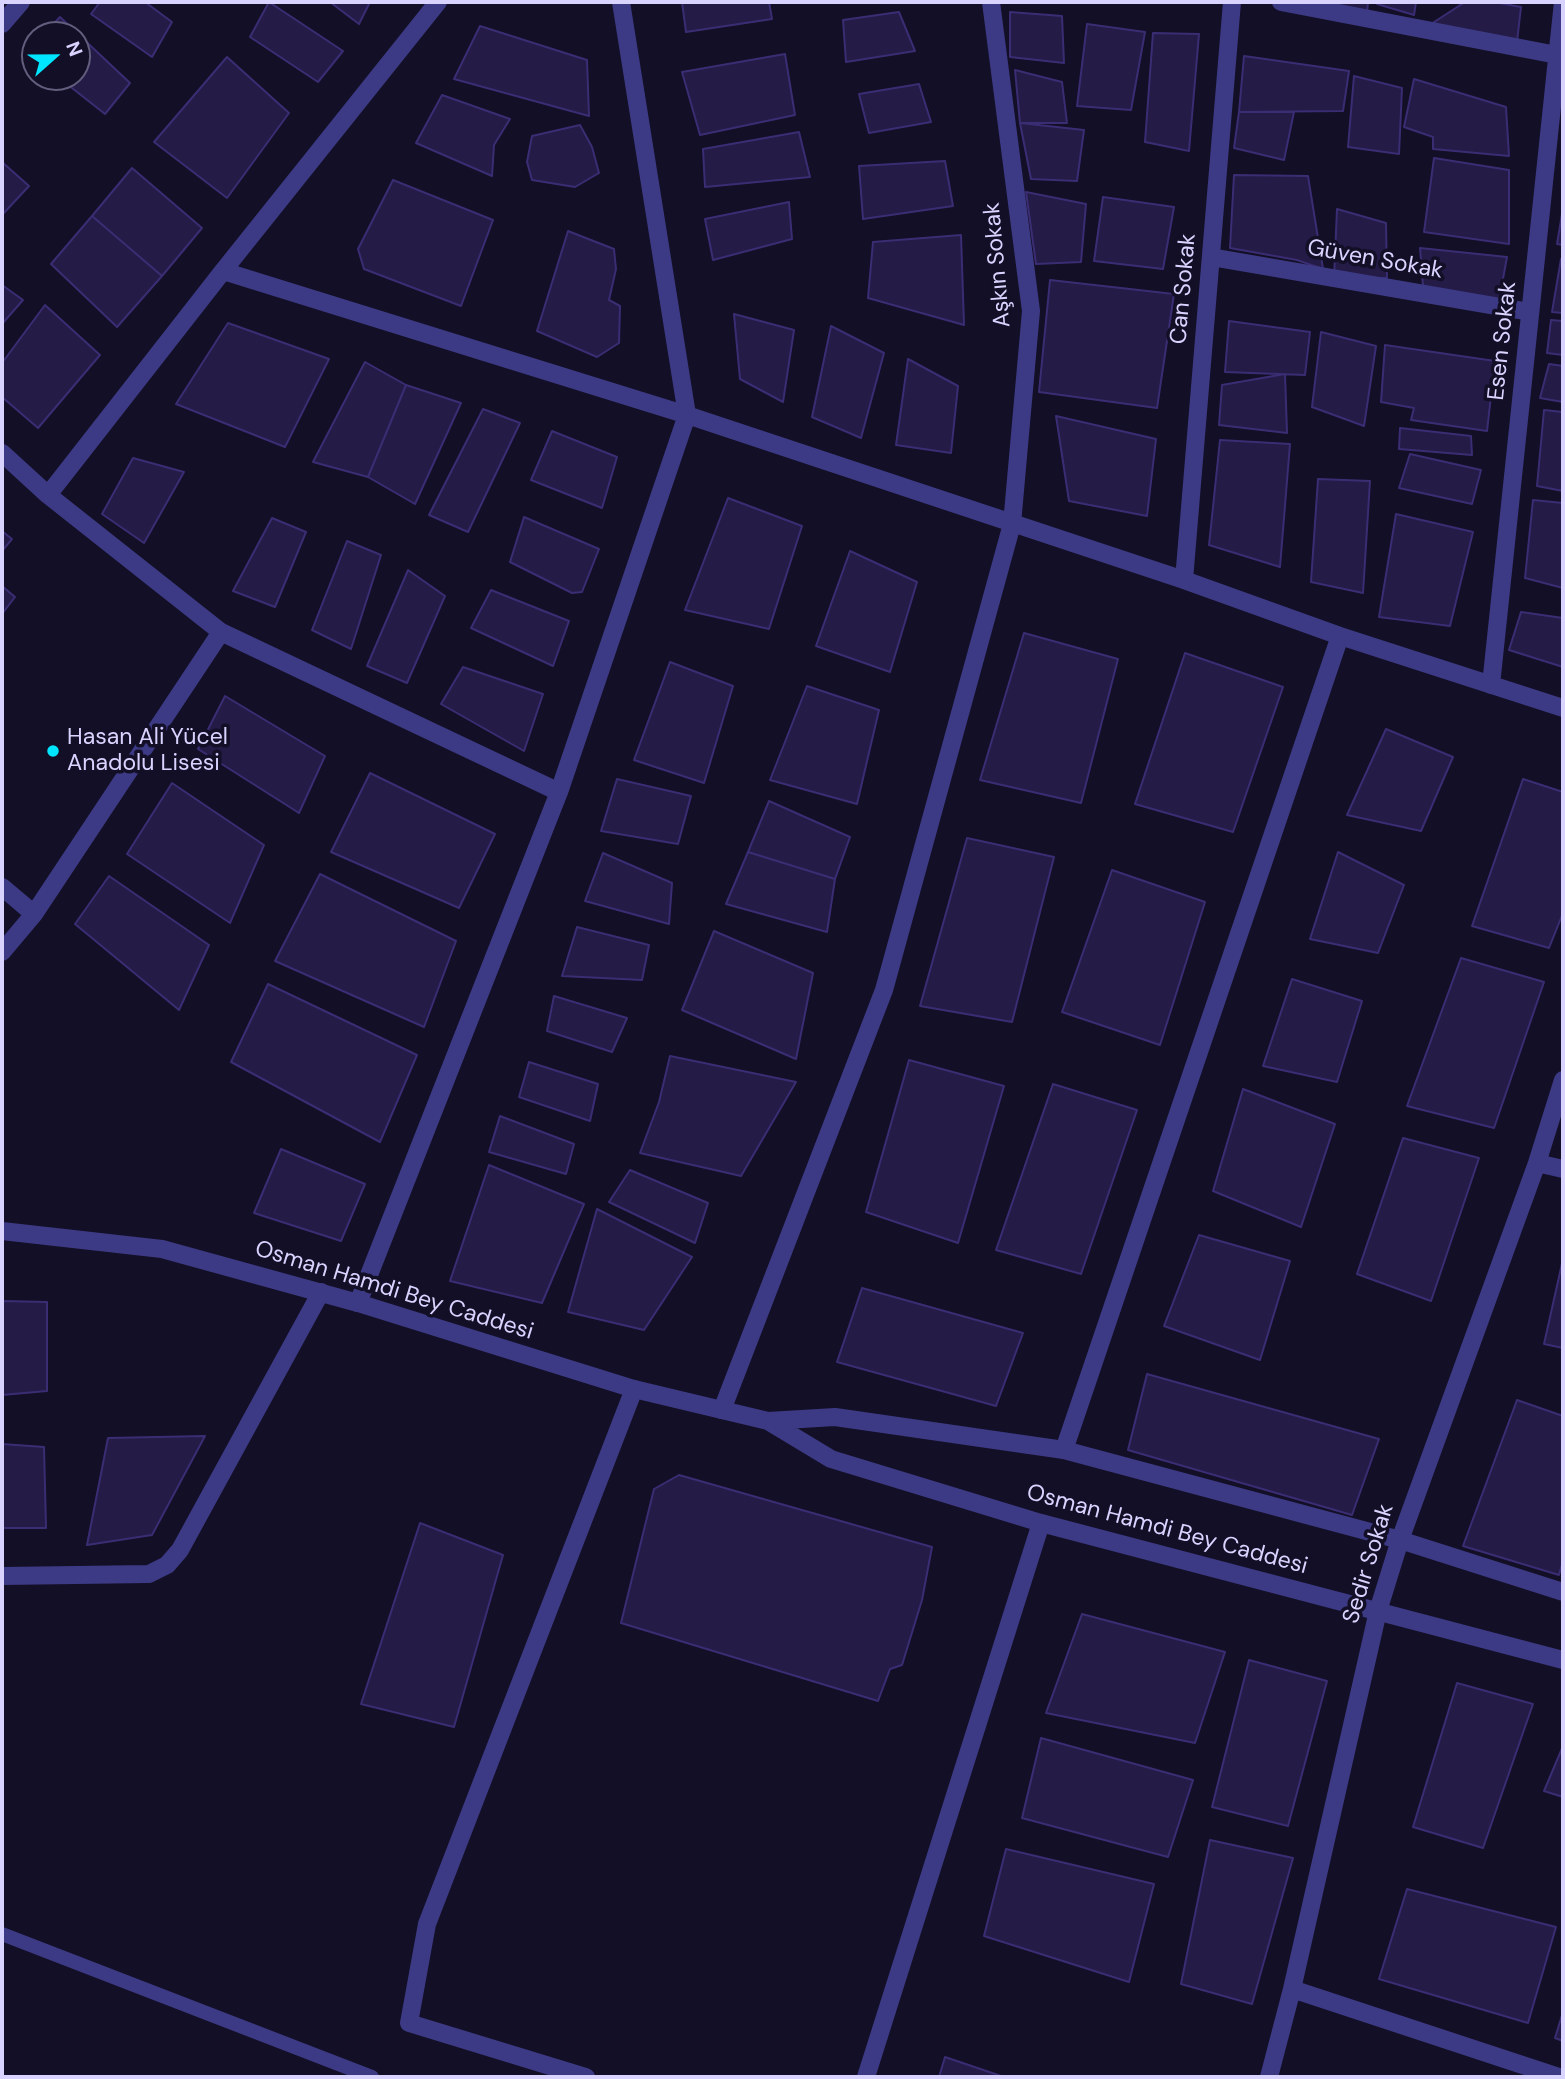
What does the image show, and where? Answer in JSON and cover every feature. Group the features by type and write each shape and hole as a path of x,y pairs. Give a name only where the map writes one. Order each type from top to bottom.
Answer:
{"street":[{"path":"2,24 21,2"},
{"path":"48,495 438,2"},
{"path":"358,1303 559,792 687,415 621,2"},
{"name":"Aşkın Sokak","path":"722,1410 884,990 1012,524 1031,311 991,2"},
{"name":"Can Sokak","path":"1184,580 1232,2"},
{"path":"1281,2 1557,55"},
{"name":"Esen Sokak","path":"1491,685 1563,2"},
{"name":"Güven Sokak","path":"1211,257 1530,312"},
{"path":"223,271 687,415 1184,580 1340,636 1563,708"},
{"path":"2,453 48,495 221,632 559,792"},
{"path":"2,952 34,914 221,632"},
{"path":"1064,1450 1340,636"},
{"path":"2,887 34,914"},
{"name":"Sedir Sokak","path":"1269,2077 1292,1989 1378,1611 1400,1540 1537,1163 1563,1080"},
{"path":"1537,1163 1563,1170"},
{"name":"Osman Hamdi Bey Caddesi","path":"2,1231 162,1249 321,1292 634,1389 768,1421 835,1417 1064,1450 1400,1540 1563,1592"},
{"path":"2,1576 125,1576 149,1574 167,1564 180,1550 321,1292"},
{"path":"586,2077 409,2023 427,1924 634,1389"},
{"name":"Osman Hamdi Bey Caddesi","path":"768,1421 831,1459 1041,1523 1563,1660"},
{"path":"866,2077 1041,1523"},
{"path":"1292,1989 1559,2077"}],"lane":[{"path":"2,1934 372,2077"}],"building":[{"path":"100,2 145,2 172,22 152,57 91,14"},
{"path":"269,2 343,51 318,82 250,37"},
{"path":"330,2 370,2 359,24"},
{"path":"682,2 769,2 772,19 686,32"},
{"path":"1325,2 1368,2 1367,14"},
{"path":"1416,2 1414,15 1377,4"},
{"path":"1465,2 1494,2 1521,7 1517,42 1431,24"},
{"path":"899,12 915,51 846,62 843,20"},
{"path":"1010,12 1062,16 1064,63 1010,57"},
{"path":"1087,24 1145,32 1131,110 1077,106"},
{"path":"480,26 587,60 589,116 454,79"},
{"path":"1153,33 1199,34 1189,151 1145,142"},
{"path":"91,46 130,83 105,114 76,91 91,91"},
{"path":"785,54 795,115 700,135 682,72"},
{"path":"1244,56 1349,71 1343,111 1239,112"},
{"path":"227,57 289,113 227,198 154,142"},
{"path":"1015,70 1062,82 1067,123 1020,123"},
{"path":"1354,76 1402,88 1399,154 1348,147"},
{"path":"1414,79 1506,107 1509,156 1433,149 1433,137 1404,127"},
{"path":"919,84 931,122 869,133 859,94"},
{"path":"442,95 510,119 494,145 492,176 416,143"},
{"path":"1239,112 1294,112 1284,160 1234,148"},
{"path":"1020,123 1084,130 1077,181 1031,179"},
{"path":"580,125 592,147 599,173 575,187 532,180 527,162 532,136"},
{"path":"799,132 810,177 705,187 703,149"},
{"path":"1434,158 1509,170 1509,244 1424,232"},
{"path":"945,161 953,206 863,219 859,166"},
{"path":"2,162 29,186 2,215"},
{"path":"132,168 202,228 162,276 92,216"},
{"path":"1234,175 1308,176 1323,269 1297,260 1230,248"},
{"path":"393,180 493,220 461,306 364,269 358,249"},
{"path":"1026,192 1086,204 1081,262 1036,264"},
{"path":"1103,197 1174,207 1163,269 1094,261"},
{"path":"789,202 792,239 713,260 705,219"},
{"path":"1563,208 1563,245 1557,244"},
{"path":"1337,209 1386,223 1387,278 1334,278"},
{"path":"92,216 162,276 117,327 51,264"},
{"path":"568,231 614,249 616,269 609,300 620,306 619,343 597,357 537,331"},
{"path":"961,235 964,325 868,298 873,242"},
{"path":"1420,248 1507,257 1498,306 1423,286"},
{"path":"1561,259 1563,260 1563,313 1552,312"},
{"path":"1050,280 1174,294 1157,408 1039,392"},
{"path":"2,285 23,300 2,324"},
{"path":"45,305 100,355 38,428 2,397 2,363"},
{"path":"734,314 794,330 783,402 740,379"},
{"path":"1551,320 1563,321 1563,355 1547,353"},
{"path":"1229,321 1310,332 1305,375 1225,372"},
{"path":"228,323 329,359 285,447 176,404"},
{"path":"831,326 884,353 861,438 812,417"},
{"path":"1321,332 1376,346 1364,426 1312,407"},
{"path":"1385,345 1495,361 1487,431 1411,420 1414,408 1381,402"},
{"path":"908,359 958,386 951,453 896,445"},
{"path":"365,362 406,385 368,477 313,462"},
{"path":"1549,364 1563,366 1563,402 1540,398"},
{"path":"1285,374 1287,433 1219,425 1222,385"},
{"path":"406,385 461,403 415,504 368,477"},
{"path":"483,409 520,423 468,532 429,515"},
{"path":"1544,410 1563,412 1563,491 1537,486"},
{"path":"1056,416 1156,439 1147,516 1069,501"},
{"path":"1400,428 1471,436 1472,455 1399,449"},
{"path":"552,431 617,457 602,508 531,480"},
{"path":"1220,440 1290,444 1280,567 1209,545"},
{"path":"1410,454 1481,470 1472,504 1399,488"},
{"path":"133,458 184,472 144,543 102,514"},
{"path":"1318,479 1370,481 1363,593 1311,582"},
{"path":"728,498 802,526 769,629 685,610"},
{"path":"1533,500 1563,503 1563,588 1525,578"},
{"path":"1396,514 1473,532 1450,626 1379,617"},
{"path":"524,517 599,549 582,592 572,593 510,562"},
{"path":"272,518 306,532 275,607 233,591"},
{"path":"2,531 12,539 2,551"},
{"path":"347,541 381,555 351,649 312,630"},
{"path":"850,551 917,582 890,672 816,646"},
{"path":"408,570 445,596 407,683 367,666"},
{"path":"2,586 15,597 2,614"},
{"path":"491,590 569,621 553,666 471,628"},
{"path":"1521,612 1563,618 1563,667 1509,650"},
{"path":"1024,633 1118,659 1081,803 980,780"},
{"path":"1185,653 1283,687 1233,832 1135,804"},
{"path":"670,662 733,686 704,783 634,760"},
{"path":"463,667 543,694 524,751 441,704"},
{"path":"807,686 879,710 857,804 770,780"},
{"path":"225,696 325,756 299,813 198,749"},
{"path":"1386,729 1453,757 1421,831 1347,815"},
{"path":"370,773 495,834 459,908 331,852"},
{"path":"617,779 691,796 678,844 601,831"},
{"path":"1523,779 1563,792 1563,913 1549,948 1472,926"},
{"path":"172,783 264,845 230,923 127,854"},
{"path":"769,801 850,837 835,879 748,852"},
{"path":"967,838 1054,857 1012,1022 920,1006"},
{"path":"748,852 835,879 827,932 726,904"},
{"path":"1338,852 1404,885 1378,953 1310,939"},
{"path":"603,853 672,883 669,924 585,901"},
{"path":"1112,870 1205,902 1160,1045 1062,1012"},
{"path":"320,874 456,941 424,1027 275,961"},
{"path":"109,876 209,945 179,1010 75,924"},
{"path":"577,927 649,945 642,980 562,976"},
{"path":"714,931 813,973 796,1059 682,1010"},
{"path":"1461,958 1544,982 1494,1128 1407,1106"},
{"path":"1292,979 1362,1001 1337,1082 1263,1066"},
{"path":"268,984 417,1055 380,1142 231,1062"},
{"path":"554,996 627,1018 612,1052 547,1031"},
{"path":"670,1056 796,1082 741,1176 640,1153 659,1102"},
{"path":"909,1060 1004,1086 958,1243 866,1212"},
{"path":"529,1062 598,1084 590,1121 519,1097"},
{"path":"1053,1084 1137,1110 1081,1274 996,1250"},
{"path":"1243,1089 1335,1124 1301,1227 1213,1191"},
{"path":"500,1116 574,1144 566,1174 489,1152"},
{"path":"1403,1138 1479,1158 1431,1301 1357,1274"},
{"path":"281,1149 365,1184 341,1241 254,1213"},
{"path":"489,1165 584,1204 542,1303 450,1281"},
{"path":"630,1170 708,1203 695,1243 609,1202"},
{"path":"597,1209 692,1257 644,1330 568,1312"},
{"path":"1199,1235 1290,1261 1260,1360 1164,1326"},
{"path":"1563,1259 1563,1348 1544,1344"},
{"path":"862,1288 1023,1333 996,1406 837,1362"},
{"path":"2,1301 47,1302 47,1391 2,1395"},
{"path":"1147,1374 1379,1439 1352,1515 1128,1450"},
{"path":"1517,1400 1563,1416 1563,1561 1559,1575 1463,1546"},
{"path":"205,1436 152,1535 87,1545 108,1438"},
{"path":"2,1444 44,1447 46,1528 2,1528"},
{"path":"679,1475 932,1547 922,1600 902,1665 890,1669 878,1701 621,1623 654,1489"},
{"path":"420,1523 503,1555 454,1727 361,1704"},
{"path":"1082,1614 1225,1652 1195,1743 1046,1713"},
{"path":"1249,1660 1327,1681 1288,1826 1212,1807"},
{"path":"1457,1683 1533,1704 1483,1848 1413,1827"},
{"path":"1041,1738 1193,1780 1168,1857 1022,1818"},
{"path":"1563,1746 1563,1797 1544,1791"},
{"path":"1210,1840 1293,1858 1252,2004 1181,1984"},
{"path":"1006,1849 1154,1884 1129,1982 984,1936"},
{"path":"1407,1889 1556,1927 1528,2023 1379,1979"},
{"path":"1563,2012 1563,2041 1555,2038"},
{"path":"945,2057 1004,2077 939,2077"}],"place":[{"name":"Hasan Ali Yücel Anadolu Lisesi","path":"53,751"}]}
